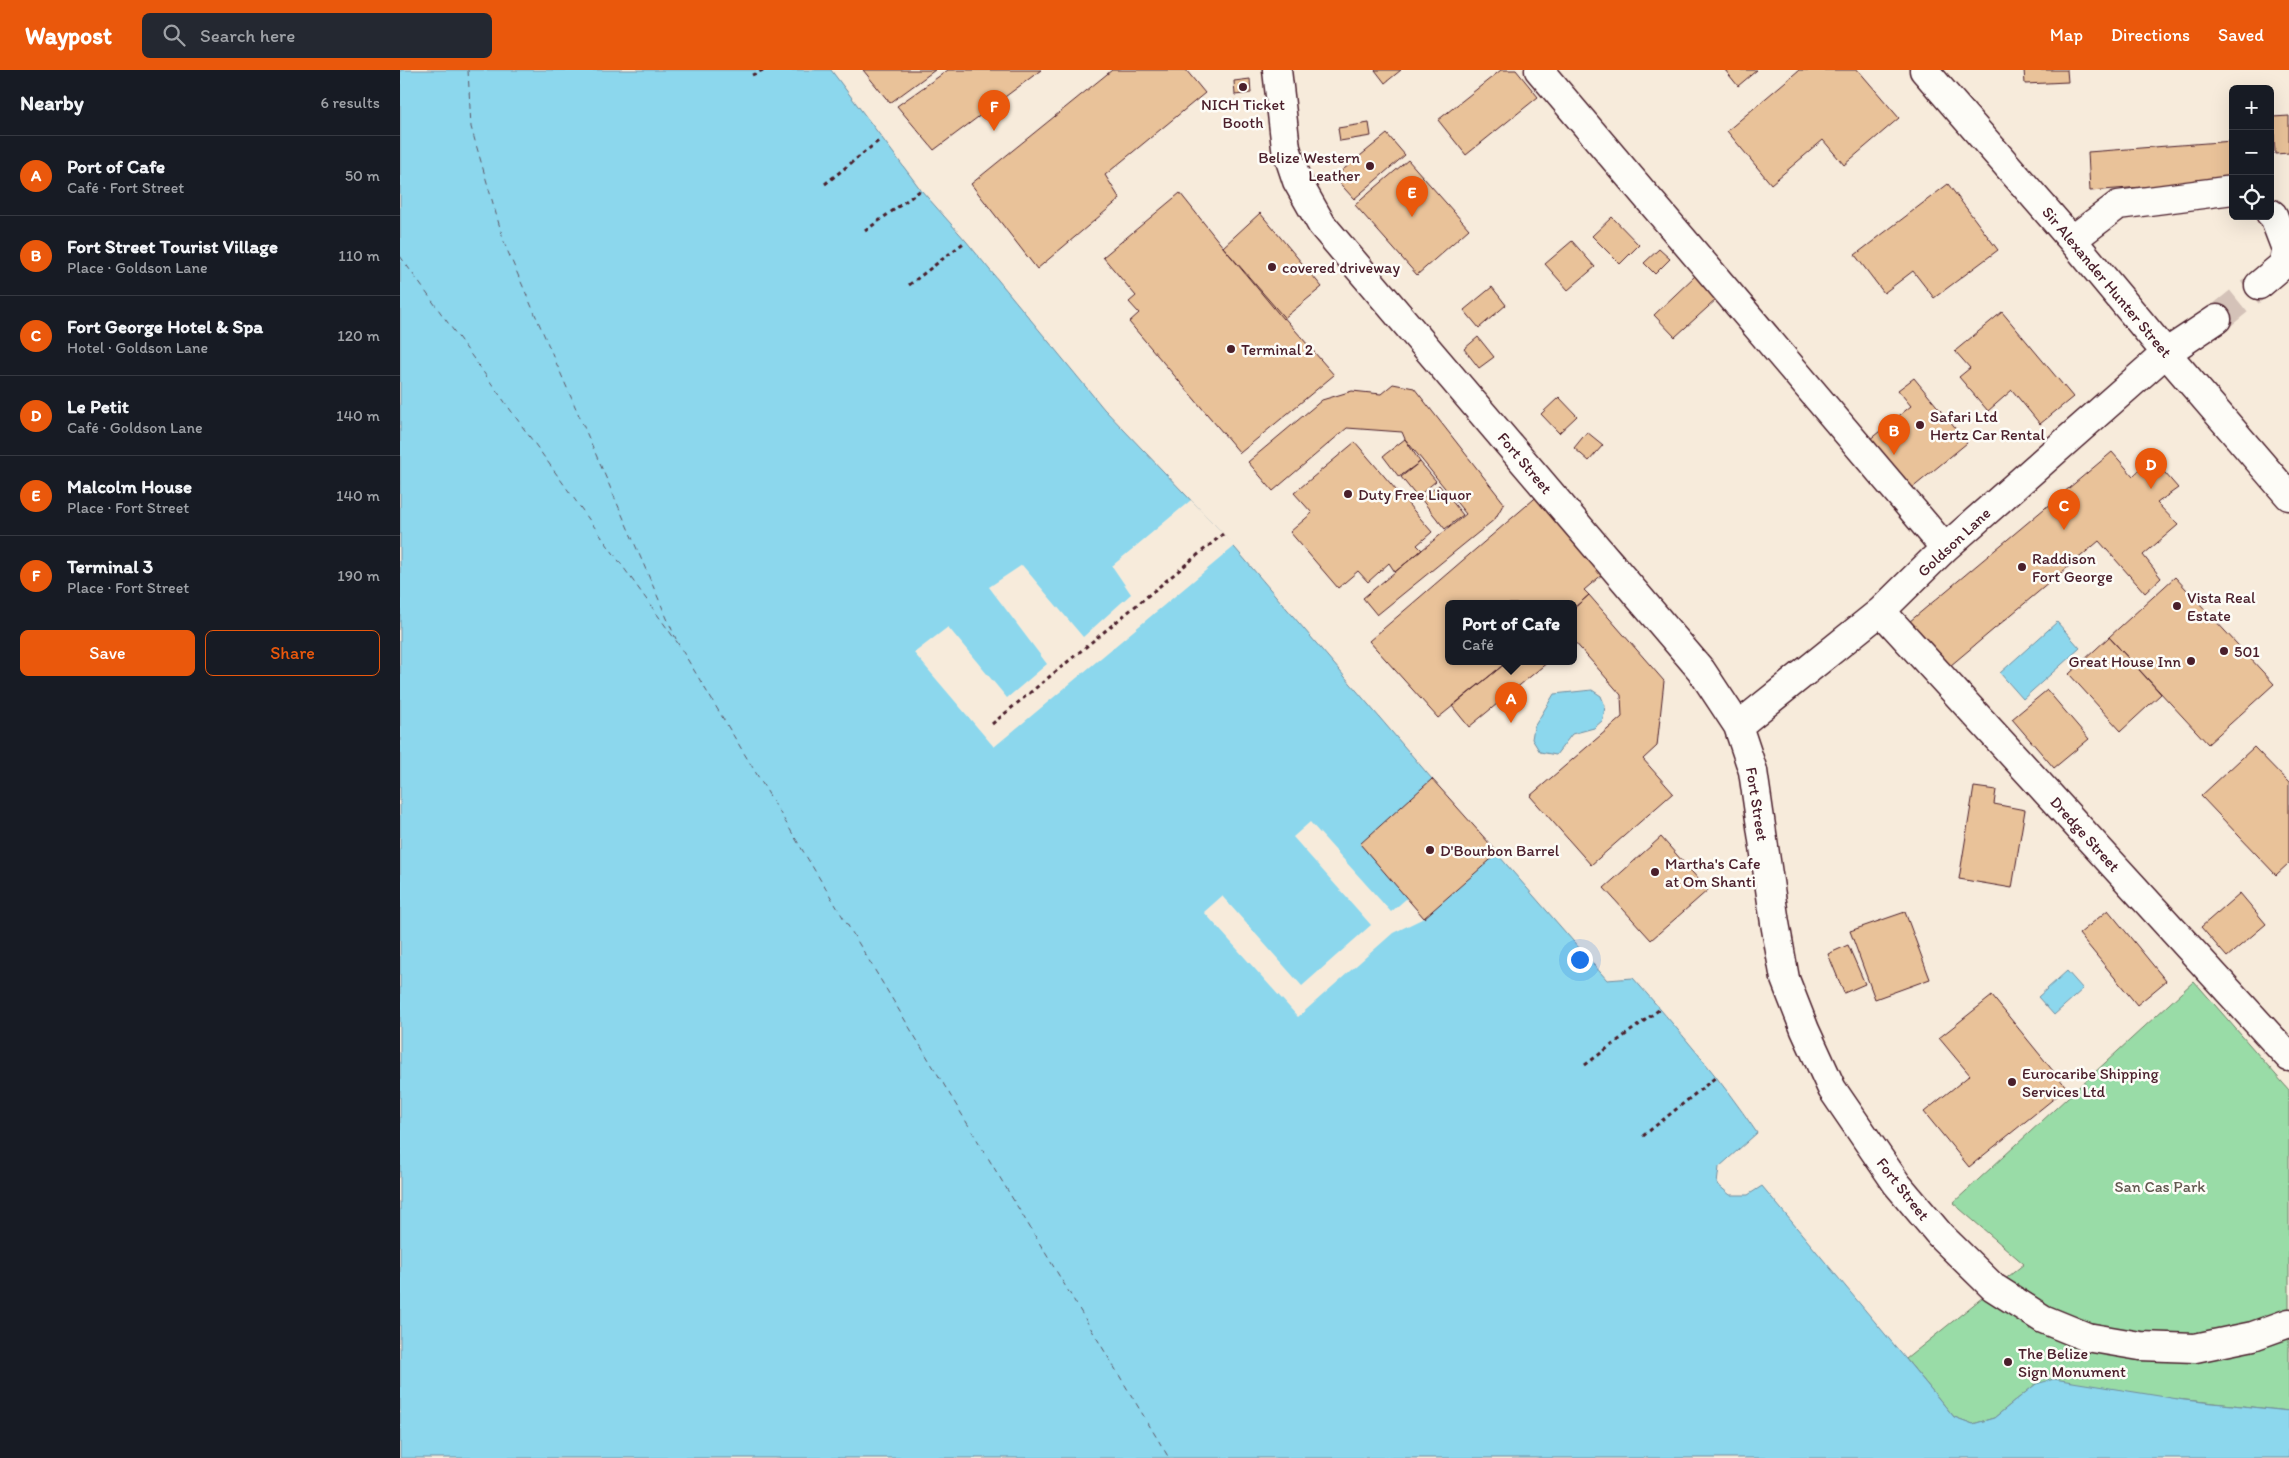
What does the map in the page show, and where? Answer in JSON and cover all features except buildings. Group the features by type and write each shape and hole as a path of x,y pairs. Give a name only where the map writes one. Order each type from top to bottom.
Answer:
{"street":[{"name":"Fort Street","path":"1277,70 1286,148 1297,181 1322,224 1701,670 1738,726 1754,771 1775,923 1786,980 1805,1030 1832,1090 1897,1184 1940,1235 1993,1287 2043,1319 2087,1337 2140,1346 2196,1348 2253,1336 2289,1323"},
{"path":"1538,70 1945,548"},
{"name":"Sir Alexander Hunter Street","path":"1924,70 2072,240 2289,496"},
{"path":"2072,240 2118,205 2229,191"},
{"path":"2260,285 2284,264 2286,248 2274,218"},
{"name":"Goldson Lane","path":"1738,726 1881,611 1945,548 2166,353 2217,319"},
{"name":"Dredge Street","path":"1881,611 2289,1057"}],"path":[{"path":"752,75 763,70"},
{"path":"825,184 881,139"},
{"path":"865,231 921,190"},
{"path":"909,285 966,241"},
{"path":"992,724 1223,534"},
{"path":"1585,1065 1660,1009"},
{"path":"1643,1136 1716,1077"}],"green space":[{"name":"San Cas Park","path":"2194,981 2289,1090 2289,1411 2036,1384 1994,1418 1973,1424 1954,1417 1906,1359 2024,1264 1953,1203"}],"water":[{"path":"400,70 831,70 921,190 966,241 1104,409 1223,534 1607,980 1633,978 1682,1035 1713,1073 1757,1133 1719,1167 1717,1184 1730,1195 1748,1195 1762,1186 1954,1417 1973,1424 1994,1418 2036,1384 2054,1379 2184,1400 2289,1411 2289,1458 400,1458"},
{"path":"2057,622 2080,648 2023,699 2000,673"},
{"path":"1592,690 1601,696 1605,706 1603,720 1594,728 1572,734 1556,755 1540,752 1532,739 1534,727 1554,694"},
{"path":"2067,971 2083,989 2054,1015 2038,997"}],"pier":[{"path":"1191,500 1235,546 994,747 914,653 948,627 1007,698 1047,664 989,587 1022,565 1083,637 1131,594 1112,566"},
{"path":"1432,779 1498,853 1424,918 1393,933 1298,1017 1204,912 1222,896 1302,986 1371,925 1293,837 1310,822 1391,912 1407,898 1360,844"}],"ferry route":[{"path":"468,70 471,127 505,245 676,639"},
{"path":"400,256 677,642 1169,1458"}],"tunnel":[{"path":"2217,319 2259,285"}],"place":[{"name":"NICH Ticket Booth","path":"1243,87"},
{"name":"Terminal 3","path":"994,131"},
{"name":"Belize Western Leather","path":"1370,166"},
{"name":"Malcolm House","path":"1412,217"},
{"name":"covered driveway","path":"1272,267"},
{"name":"Terminal 2","path":"1231,349"},
{"name":"Safari Ltd Hertz Car Rental","path":"1920,425"},
{"name":"Fort Street Tourist Village","path":"1894,455"},
{"name":"Le Petit","path":"2151,489"},
{"name":"Duty Free Liquor","path":"1348,494"},
{"name":"Fort George Hotel & Spa","path":"2064,530"},
{"name":"Raddison Fort George","path":"2022,567"},
{"name":"Vista Real Estate","path":"2177,606"},
{"name":"501","path":"2224,651"},
{"name":"Great House Inn","path":"2191,661"},
{"name":"Port of Cafe","path":"1511,723"},
{"name":"D'Bourbon Barrel","path":"1430,850"},
{"name":"Martha's Cafe at Om Shanti","path":"1655,872"},
{"name":"Eurocaribe Shipping Services Ltd","path":"2012,1082"},
{"name":"The Belize Sign Monument","path":"2008,1362"}]}
